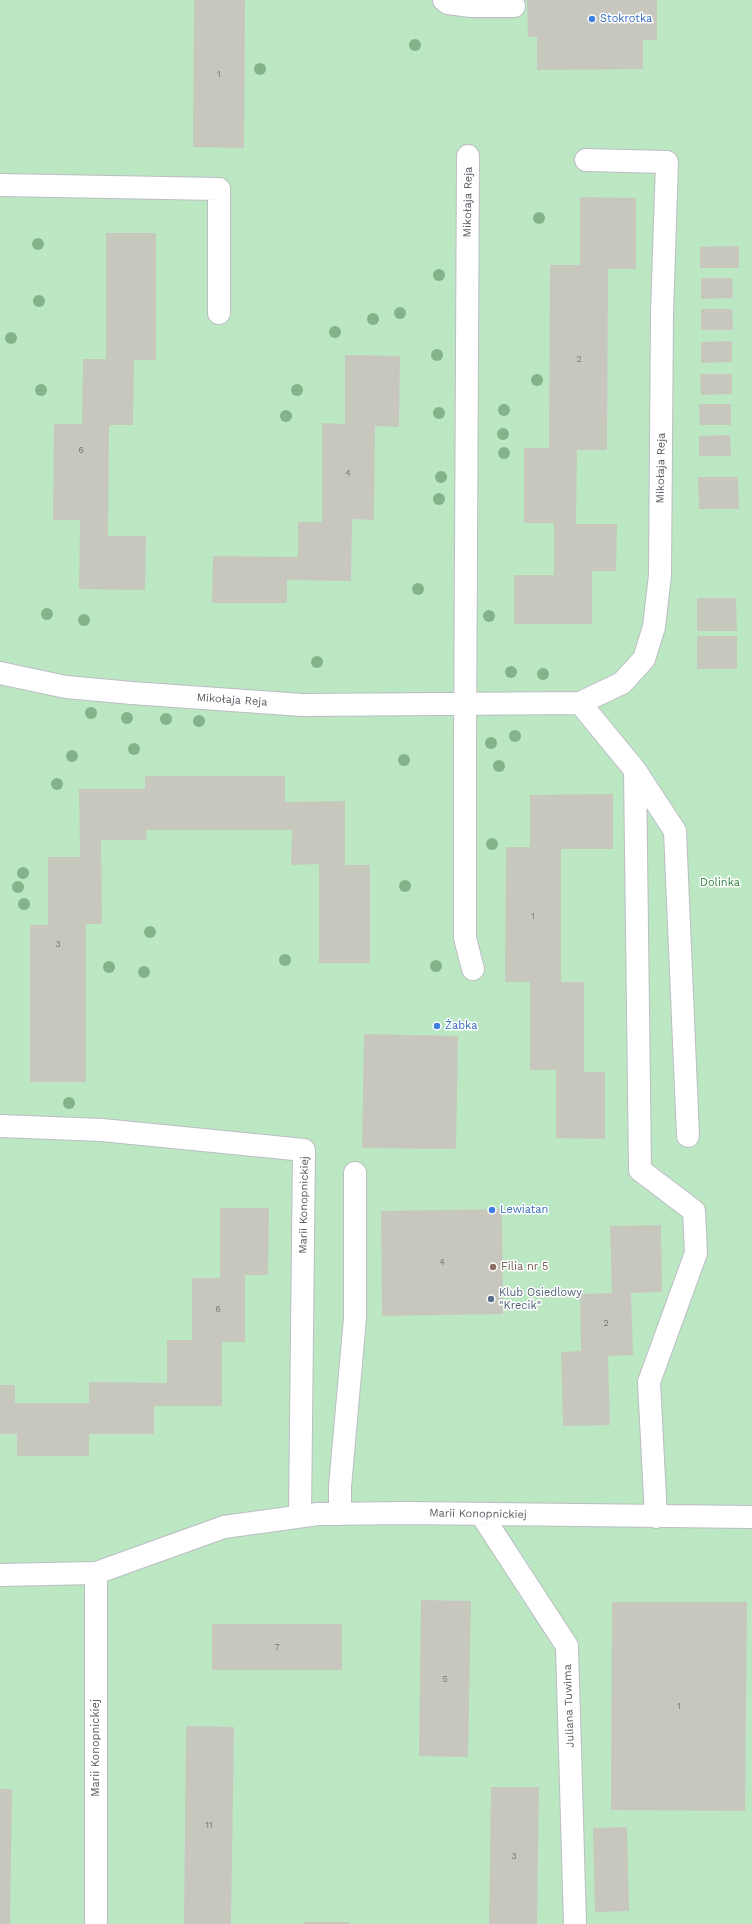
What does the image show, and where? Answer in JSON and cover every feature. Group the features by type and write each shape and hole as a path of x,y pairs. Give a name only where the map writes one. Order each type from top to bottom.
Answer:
{"street":[{"path":"444,0 471,6 514,6"},
{"name":"Mikołaja Reja","path":"468,156 465,938 473,969"},
{"name":"Mikołaja Reja","path":"0,673 66,687 132,694 302,705 580,703 622,682 644,659 654,627 660,575 662,313 667,162 586,160"},
{"path":"0,185 219,189 219,313"},
{"path":"580,703 635,770 675,831 688,1136"},
{"path":"635,770 640,1170 694,1211 696,1253 649,1382 656,1517"},
{"name":"Marii Konopnickiej","path":"0,1126 102,1130 304,1150 300,1516"},
{"path":"340,1514 340,1487 354,1318 355,1173"},
{"name":"Marii Konopnickiej","path":"0,1575 96,1573 224,1527 300,1516 340,1514 481,1514 752,1517"},
{"name":"Juliana Tuwima","path":"481,1514 567,1646 575,1924"},
{"name":"Marii Konopnickiej","path":"96,1573 96,1924"}],"green space":[{"name":"Dolinka","path":"0,0 752,0 752,1924 0,1924"}],"building":[{"path":"194,0 245,0 244,148 193,147"},
{"name":"Stokrotka","path":"527,0 657,0 657,40 643,40 643,69 537,70 537,37 528,37"},
{"path":"580,197 636,198 636,269 608,269 607,450 577,450 576,524 617,524 616,571 592,571 592,624 514,624 514,575 554,575 554,523 524,523 524,448 549,448 550,265 580,265"},
{"path":"106,233 156,233 156,360 134,360 133,425 109,425 108,536 146,536 145,590 79,589 80,520 53,520 54,424 82,424 83,359 106,359"},
{"path":"739,246 739,268 700,268 700,247"},
{"path":"701,278 732,278 733,298 701,299"},
{"path":"701,309 732,309 733,330 701,330"},
{"path":"732,341 732,362 701,363 701,342"},
{"path":"345,355 400,356 399,427 375,426 374,520 352,519 351,581 287,580 287,603 212,603 213,556 298,557 298,522 322,522 322,423 345,424"},
{"path":"700,374 732,374 732,394 701,395"},
{"path":"699,404 731,404 731,425 700,425"},
{"path":"730,435 731,456 699,456 699,436"},
{"path":"698,477 738,477 739,509 699,509"},
{"path":"697,598 736,598 737,631 697,631"},
{"path":"697,636 737,636 737,669 697,669"},
{"path":"145,776 285,776 285,802 345,801 345,865 370,865 370,963 319,963 319,864 291,865 292,830 146,830 147,840 101,840 102,924 86,924 86,1082 30,1082 30,925 48,925 48,857 80,857 79,789 145,789"},
{"path":"613,794 613,849 561,849 561,982 584,982 584,1072 605,1072 605,1139 556,1138 556,1070 530,1070 530,982 505,982 506,847 530,847 530,795"},
{"path":"364,1034 458,1036 456,1149 362,1148"},
{"path":"220,1208 269,1208 268,1275 245,1275 245,1342 222,1342 222,1406 154,1406 154,1434 89,1434 89,1456 17,1456 17,1434 0,1434 0,1385 15,1385 15,1403 89,1403 89,1382 167,1383 167,1340 192,1340 192,1278 220,1278"},
{"path":"502,1209 503,1314 382,1316 381,1211"},
{"path":"661,1225 662,1292 631,1293 633,1355 608,1356 610,1425 563,1426 561,1352 581,1351 580,1294 612,1293 610,1226"},
{"path":"421,1600 471,1601 468,1757 419,1756"},
{"path":"612,1602 747,1602 745,1811 611,1810"},
{"path":"212,1624 342,1624 342,1670 212,1670"},
{"path":"186,1726 234,1727 231,1924 184,1924"},
{"path":"491,1787 539,1787 537,1924 489,1924"},
{"path":"0,1789 12,1789 10,1924 0,1924"},
{"path":"627,1827 629,1911 595,1912 593,1828"},
{"path":"304,1922 350,1922 350,1924 304,1924"}],"place":[{"name":"Stokrotka","path":"592,19"},
{"name":"Żabka","path":"437,1026"},
{"name":"Lewiatan","path":"492,1210"},
{"name":"Filia nr 5","path":"493,1267"},
{"name":"Klub Osiedlowy \"Krecik\"","path":"491,1299"}]}
